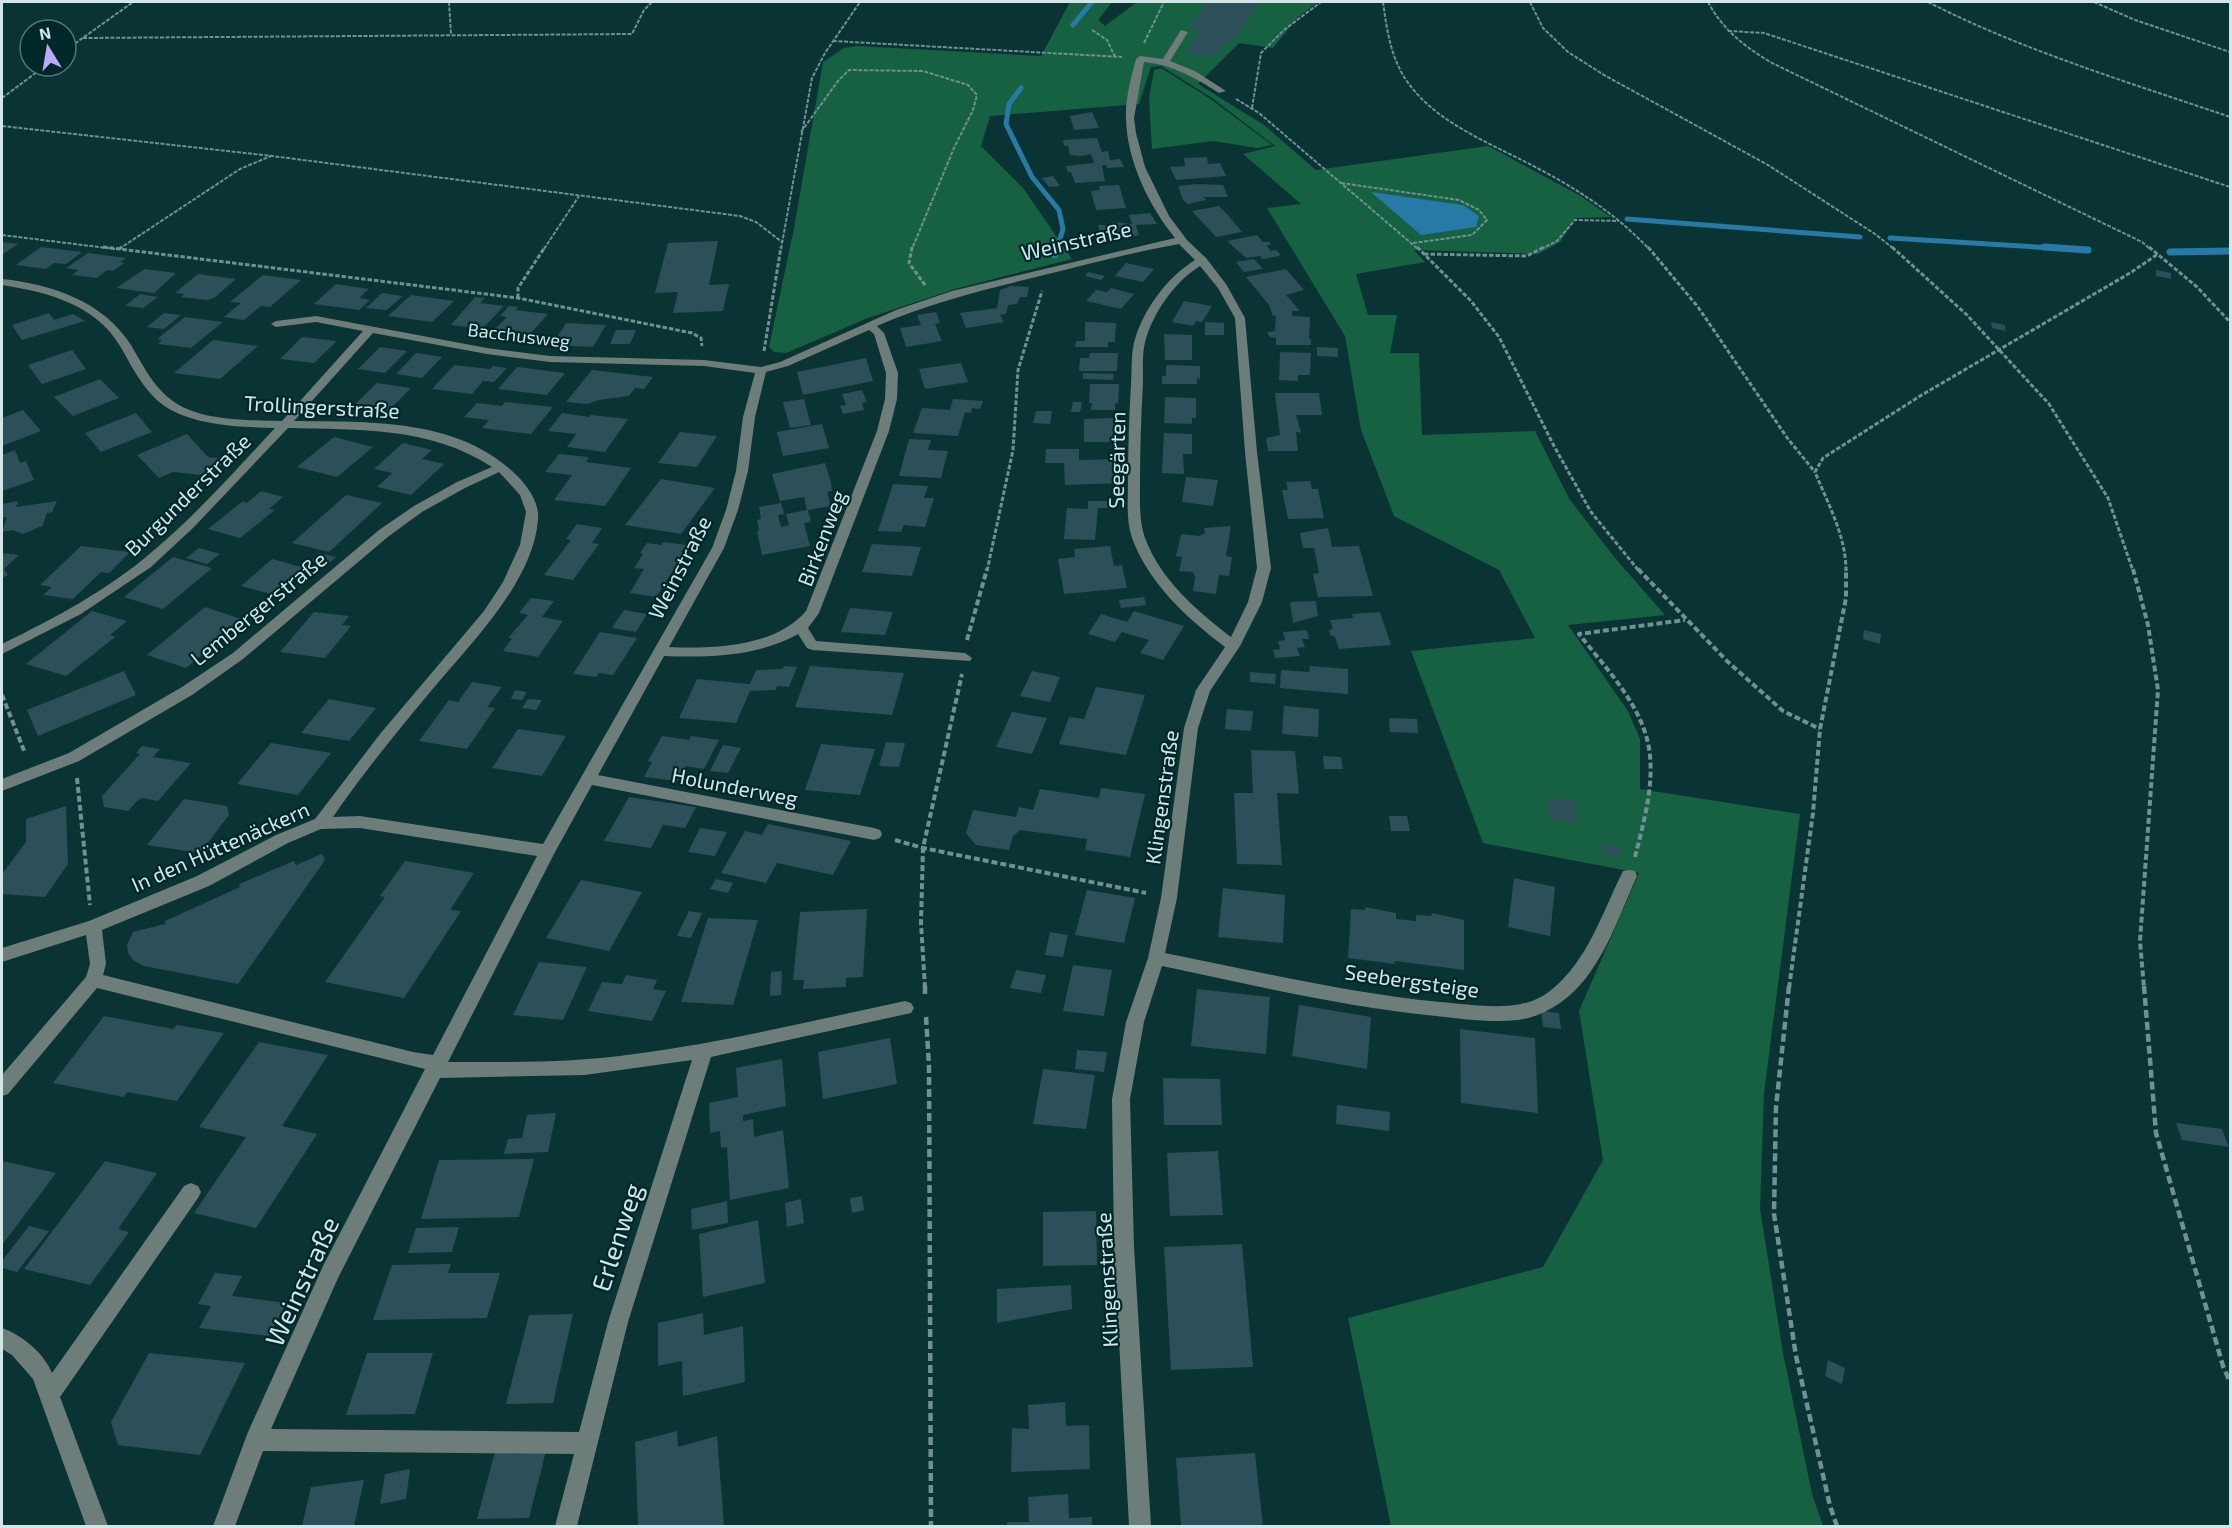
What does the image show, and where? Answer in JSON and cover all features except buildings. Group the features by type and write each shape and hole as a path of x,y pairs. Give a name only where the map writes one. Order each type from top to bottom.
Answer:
{"street":[{"path":"1166,61 1184,32"},
{"path":"1140,59 1166,61 1187,68 1222,90"},
{"name":"Klingenstraße","path":"1140,59 1130,118 1135,152 1148,188 1182,240 1214,273 1233,299 1240,318 1251,452 1264,568 1255,602 1233,646 1203,690 1191,728 1169,898 1156,958 1135,1022 1121,1099 1124,1247 1140,1527"},
{"name":"Weinstraße","path":"224,1527 256,1440 331,1271 547,851 718,548 732,510 742,471 749,417 761,370 784,364 869,325 936,300 1035,273 1182,240"},
{"name":"Seegärten","path":"1202,260 1192,265 1155,307 1139,344 1134,515 1138,536 1149,558 1171,590 1202,622 1233,646"},
{"name":"Trollingerstraße","path":"2,282 24,285 69,299 96,313 117,333 141,377 160,397 190,414 284,426 365,425 411,431 461,445 501,467 526,492 532,514 524,551 500,599 344,788 320,823"},
{"name":"Bacchusweg","path":"276,324 316,319 487,351 550,359 704,363 761,370"},
{"name":"Birkenweg","path":"800,627 812,613 825,583 883,431 891,399 892,373 879,333 869,325"},
{"name":"Burgunderstraße","path":"2,649 56,623 102,596 147,563 179,535 284,426 370,330"},
{"name":"Lembergerstraße","path":"2,785 74,757 169,702 238,656 344,566 418,509 461,485 501,467"},
{"path":"660,651 734,649 769,641 800,627 812,645 965,658"},
{"name":"Holunderweg","path":"589,779 874,834"},
{"name":"In den Hüttenäckern","path":"2,955 93,926 203,881 282,839 320,823 360,822 547,851"},
{"name":"Seebergsteige","path":"1156,958 1415,1007 1512,1013 1537,1008 1563,991 1570,983 1584,966 1629,876"},
{"path":"2,1088 93,980 98,964 93,926"},
{"path":"93,980 436,1067 531,1070 634,1062 704,1050 905,1008"},
{"name":"Erlenweg","path":"566,1527 618,1322 704,1050"},
{"path":"49,1395 191,1192"},
{"path":"2,1338 19,1348 40,1372 97,1527"},
{"path":"256,1440 587,1443"}],"path":[{"path":"78,42 133,2"},
{"path":"449,2 451,34"},
{"path":"83,38 632,34 644,10 652,2"},
{"path":"761,370 812,78 832,41 860,2"},
{"path":"832,41 1140,59 1146,38 1164,2"},
{"path":"1252,108 1261,53 1284,30 1321,2"},
{"path":"1383,2 1388,41 1393,54 1409,86 1426,104 1449,120 1576,191 1620,221 1663,263 1703,316 1794,450 1815,472 1838,526 1846,555 1846,597 1820,729 1813,813 1776,1107 1774,1214 1796,1356 1830,1506 1837,1527"},
{"path":"1530,2 1543,28 1568,52 1604,75 1768,165 1875,234 1912,264 1967,315 2049,404 2108,498 2132,566 2148,625 2158,690 2140,941 2156,1133 2223,1366 2230,1382"},
{"path":"1708,2 1727,30 1746,49 2124,233 2158,254 2197,287 2230,322"},
{"path":"1928,2 1971,24 2018,43 2230,117"},
{"path":"2094,2 2135,20 2230,52"},
{"path":"1092,30 1107,39 1113,46 1116,57"},
{"path":"1727,30 1764,33 2230,187"},
{"path":"801,132 832,92 840,77 845,72 855,69 923,71 968,85 976,95 973,110 954,148 909,255 909,263 936,300"},
{"path":"2,98 29,78"},
{"path":"1222,90 1252,108 1412,243 1472,301 1499,337 1554,446 1591,512 1647,580 1727,661 1783,711 1820,729"},
{"path":"2,126 272,156 740,216 756,222 782,242"},
{"path":"119,249 240,169 272,156"},
{"path":"1340,183 1460,200 1479,210 1487,220 1472,235 1412,243"},
{"path":"518,298 518,288 579,196"},
{"path":"1424,254 1527,256 1557,242 1575,220 1620,221"},
{"path":"2,235 518,298 692,333 701,338 704,363"},
{"path":"1815,472 1823,458 2158,254"},
{"path":"925,1000 921,923 923,848 965,658 968,633 994,544 1013,450 1018,370 1045,283 1035,273"},
{"path":"1629,876 1649,792 1650,767 1645,732 1621,690 1579,634 1686,620"},
{"path":"2,696 33,773"},
{"path":"74,757 93,926"},
{"path":"874,834 923,848 1169,898"},
{"path":"926,1011 929,1078 931,1527"}],"green space":[{"path":"1070,2 1112,2 1098,20 1105,26 1137,2 1318,2 1298,17 1273,48 1239,43 1198,84 1264,125 1316,170 1488,146 1579,195 1611,217 1576,218 1560,242 1538,254 1414,250 1425,262 1356,274 1368,315 1397,315 1390,353 1419,353 1422,435 1535,431 1570,500 1615,558 1665,615 1568,625 1628,711 1640,739 1640,789 1800,814 1764,1093 1760,1209 1783,1353 1812,1494 1823,1526 1391,1526 1348,1318 1543,1267 1603,1160 1579,1011 1639,873 1483,843 1411,651 1535,638 1499,570 1394,516 1361,430 1345,336 1267,208 1301,204 1243,154 1275,146 1212,98 1161,66 1151,67 1139,104 990,116 981,146 1023,188 1072,259 955,289 868,318 786,353 774,352 769,347 794,228 823,62 844,48 857,46 1041,56"},
{"path":"1161,68 1209,98 1272,145 1257,148 1213,141 1152,149 1149,98 1154,70"}],"water":[{"path":"1371,192 1463,205 1479,216 1476,227 1421,235"}],"waterway":[{"path":"1073,25 1092,2"},
{"path":"1021,88 1009,104 1006,124 1032,177 1059,210 1063,229 1057,249"},
{"path":"1627,219 1860,237"},
{"path":"1890,238 2069,249"},
{"path":"1055,255 1057,247"},
{"path":"2044,247 2088,250"},
{"path":"2170,252 2230,251"}]}
